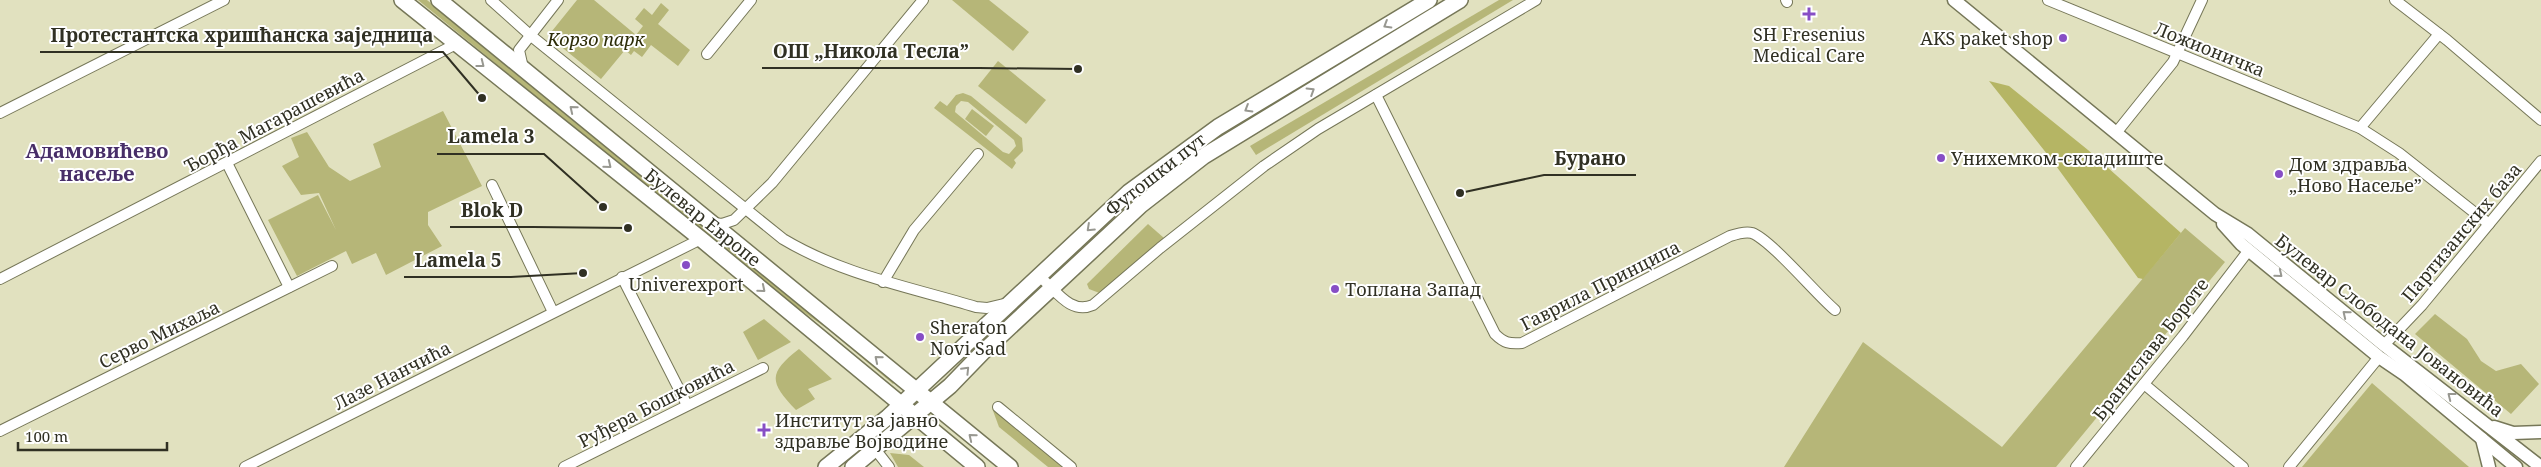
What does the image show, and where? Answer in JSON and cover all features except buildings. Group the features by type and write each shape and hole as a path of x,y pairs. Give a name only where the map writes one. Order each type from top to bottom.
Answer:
{"main road":[{"name":"Булевар Европе","path":"402,0 701,238 977,467"},
{"name":"Булевар Европе","path":"439,0 1010,467"},
{"name":"Футошки пут","path":"826,467 866,436 916,391 1129,192 1218,127 1428,0"},
{"name":"Футошки пут","path":"853,467 930,403 1141,205 1204,156 1460,0"}],"street":[{"path":"0,113 224,0"},
{"name":"Булевар Европе","path":"491,0 530,35 782,239 808,254 883,282 976,307 987,308 1009,303"},
{"path":"523,69 519,54 523,44 558,0"},
{"path":"707,54 751,0"},
{"path":"714,223 725,224 736,218 772,183 923,0"},
{"path":"1039,276 1073,306 1084,309 1093,305 1234,188 1318,129 1536,0"},
{"name":"Булевар Слободана Јовановића","path":"1954,0 2215,214 2249,250 2380,357 2404,374 2516,467"},
{"name":"Ложионичка","path":"2048,0 2360,128 2399,153 2489,224"},
{"path":"2116,133 2168,69 2178,53 2202,0"},
{"path":"2395,0 2439,34 2541,120"},
{"path":"2360,128 2439,34"},
{"name":"Ђорђа Магарашевића","path":"0,279 456,44"},
{"path":"502,52 513,50 523,44"},
{"name":"Гаврила Принципа","path":"1376,95 1495,334 1508,344 1522,343 1730,236 1745,232 1752,232 1771,247 1835,310"},
{"path":"883,282 914,230 978,154"},
{"name":"Партизанских база","path":"2384,344 2422,305 2541,161"},
{"path":"227,163 289,288"},
{"path":"492,185 553,312"},
{"name":"Булевар Слободана Јовановића","path":"2215,214 2248,234 2384,344 2538,464"},
{"path":"736,218 733,232 739,244"},
{"name":"Лазе Нанчића","path":"245,467 701,238"},
{"name":"Бранислава Бороте","path":"2076,467 2249,250"},
{"name":"Серво Михаља","path":"0,431 332,266"},
{"path":"622,277 687,405"},
{"path":"976,307 985,315 986,320 982,329"},
{"path":"2289,467 2380,357"},
{"name":"Руђера Бошковића","path":"564,467 763,368"},
{"path":"2144,384 2244,467"},
{"path":"998,407 1071,467"},
{"path":"2490,426 2513,433 2541,432"},
{"path":"2482,439 2489,467"},
{"path":"875,449 889,467"}],"green space":[{"path":"418,0 427,0 895,382 893,384 829,330 775,292"},
{"name":"Корзо парк","path":"577,0 594,0 636,35 643,26 635,19 644,8 652,15 661,3 669,10 658,24 690,50 678,66 651,45 642,57 634,51 631,55 625,50 601,79 548,36"},
{"path":"952,0 989,0 1029,32 1013,51"},
{"path":"1499,0 1513,0 1256,155 1250,146"},
{"path":"998,61 1046,100 1026,124 978,86"},
{"path":"963,93 971,96 1022,138 1023,151 1014,160 1016,163 1012,169 934,108 940,101 947,106 956,95","holes":["961,101 968,102 1014,140 1016,146 1009,154 1003,152 955,112 956,106"]},
{"path":"972,109 994,126 986,136 965,119"},
{"path":"443,111 482,186 428,212 428,225 442,246 386,275 376,253 352,264 346,251 297,276 268,220 318,195 336,230 319,193 301,195 282,166 299,157 291,138 307,132 329,167 350,181 381,167 373,144"},
{"path":"1148,224 1164,238 1102,294 1089,289 1087,284"},
{"path":"2185,228 2225,262 2056,467 1784,467 1863,342 2002,447"},
{"path":"2435,314 2467,339 2481,361 2496,371 2521,364 2539,384 2511,414 2415,334"},
{"path":"764,319 791,342 758,360 743,332"},
{"path":"799,349 832,379 808,389 815,399 796,410 781,392 776,378 777,371"},
{"path":"2372,383 2469,467 2302,467"},
{"path":"992,408 1063,467 1048,467 999,427"},
{"path":"890,453 909,455 924,467 898,467"}],"shaded area":[{"path":"1989,81 2009,86 2088,150 2181,233 2143,279 2138,278 2051,159"}],"place":[{"name":"SH Fresenius Medical Care","path":"1809,14"},
{"name":"AKS paket shop","path":"2063,38"},
{"name":"ОШ „Никола Тесла”","path":"1078,69"},
{"name":"Протестантска хришћанска заједница","path":"482,98"},
{"name":"Унихемком-складиште","path":"1941,158"},
{"name":"Дом здравља „Ново Насеље”","path":"2279,174"},
{"name":"Бурано","path":"1460,193"},
{"name":"Lamela 3","path":"603,207"},
{"name":"Blok D","path":"628,228"},
{"name":"Univerexport","path":"686,265"},
{"name":"Lamela 5","path":"583,273"},
{"name":"Топлана Запад","path":"1335,289"},
{"name":"Sheraton Novi Sad","path":"920,337"},
{"name":"Институт за јавно здравље Војводине","path":"764,430"}],"district":[{"name":"Адамовићево насеље","path":"97,162"}]}
